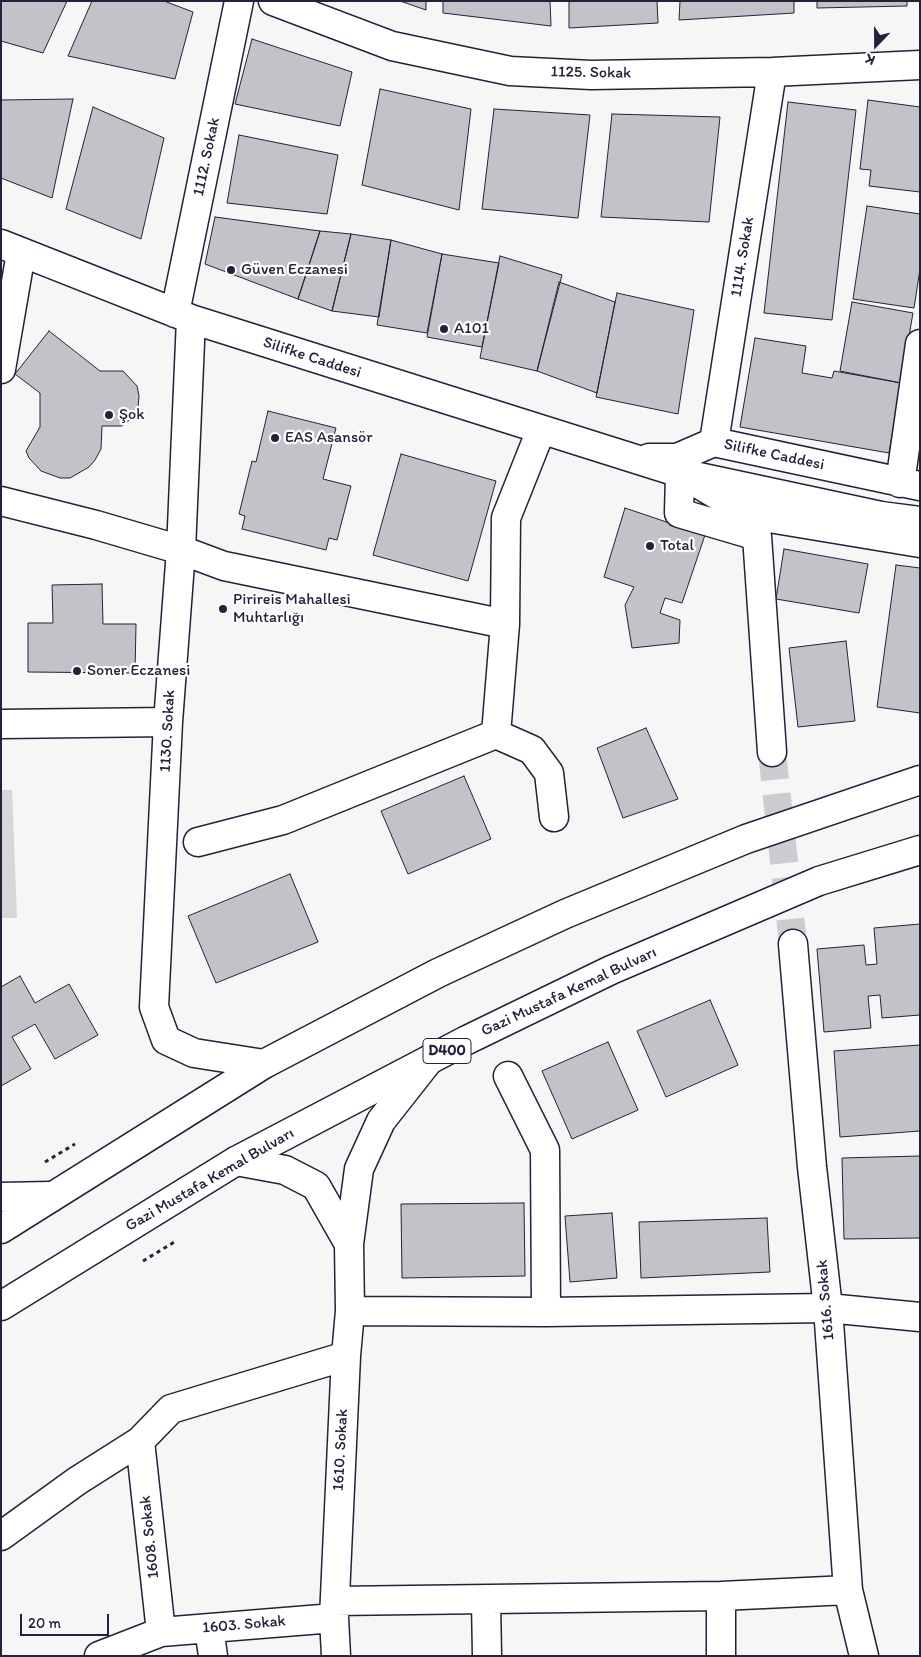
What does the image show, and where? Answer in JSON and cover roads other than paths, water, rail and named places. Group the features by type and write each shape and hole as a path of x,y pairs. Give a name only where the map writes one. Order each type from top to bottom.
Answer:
{"main road":[{"name":"1112. Sokak","path":"183,316 239,1"},
{"name":"1125. Sokak","path":"273,1 392,46 510,70 591,75 772,72 920,66"},
{"name":"1114. Sokak","path":"714,442 772,72"},
{"name":"Silifke Caddesi","path":"11,248 183,316 680,473"},
{"path":"1,369 11,248"},
{"name":"1130. Sokak","path":"183,316 181,550 168,722 154,1007 166,1040 194,1054 264,1064"},
{"path":"910,484 920,344"},
{"path":"496,734 505,624 506,518 541,430"},
{"name":"Silifke Caddesi","path":"629,458 677,458 714,442 910,484"},
{"path":"680,473 882,516 920,521"},
{"path":"680,473 750,515 920,543"},
{"path":"680,473 679,513 757,536 772,752"},
{"path":"1,501 181,550 224,566 505,624"},
{"path":"1,724 168,722"},
{"path":"198,842 283,820 496,734 532,750 549,773 554,817"},
{"path":"1,1229 264,1064 438,973 565,914 746,839 920,780"},
{"name":"Gazi Mustafa Kemal Bulvarı","path":"1,1306 236,1161 429,1060 611,970 819,881 920,850"},
{"path":"819,881 920,863"},
{"name":"1616. Sokak","path":"793,944 812,1167 828,1308 848,1590 864,1656"},
{"name":"1610. Sokak","path":"336,1656 334,1609 346,1356 350,1311 349,1244 359,1170 381,1121 429,1060"},
{"path":"508,1076 545,1150 546,1312"},
{"path":"236,1161 284,1170 316,1186 349,1244"},
{"path":"1,1197 51,1196"},
{"path":"350,1311 546,1312 828,1308 920,1317"},
{"path":"1,1536 77,1481 140,1441 172,1408 346,1356"},
{"name":"1608. Sokak","path":"140,1441 161,1632"},
{"name":"1603. Sokak","path":"99,1656 161,1632 208,1628 334,1609 486,1601 721,1596 848,1590"},
{"path":"721,1596 721,1656"},
{"path":"486,1601 487,1656"},
{"path":"208,1628 212,1656"}],"tunnel":[{"path":"772,752 793,944"}],"place":[{"name":"Güven Eczanesi","path":"231,270"},
{"name":"A101","path":"444,329"},
{"name":"Şok","path":"109,415"},
{"name":"EAS Asansör","path":"275,438"},
{"name":"Total","path":"650,546"},
{"name":"Pirireis Mahallesi Muhtarlığı","path":"223,609"},
{"name":"Soner Eczanesi","path":"77,671"}]}
